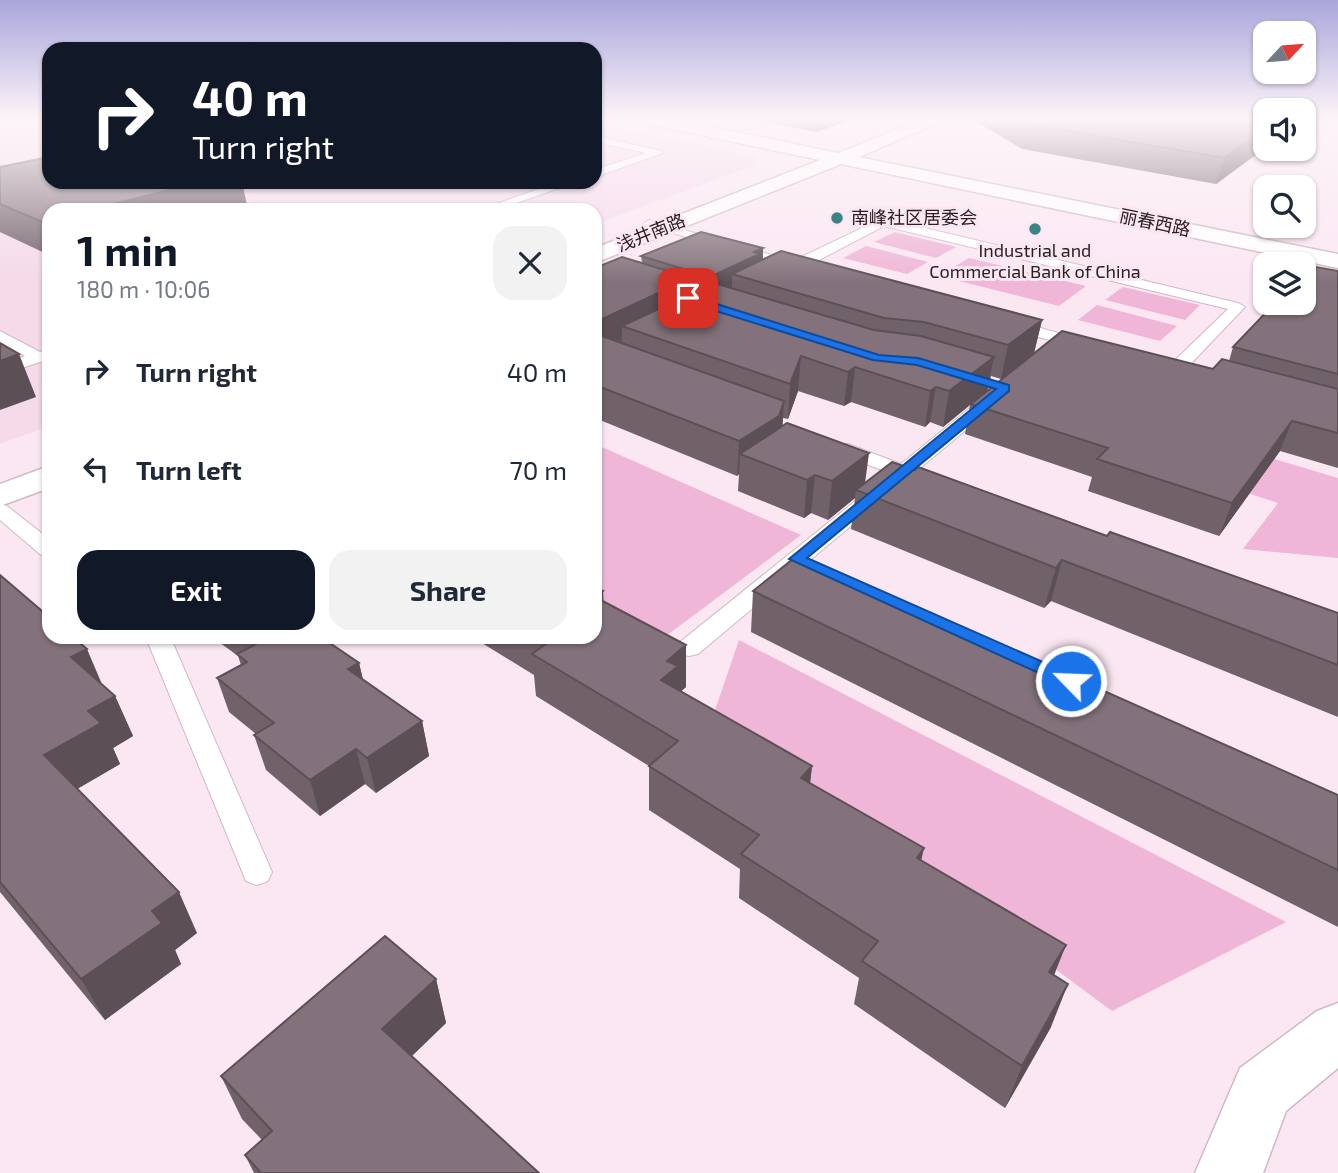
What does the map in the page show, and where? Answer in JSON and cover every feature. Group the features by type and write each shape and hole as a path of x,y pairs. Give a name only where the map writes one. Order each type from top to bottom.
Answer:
{"main road":[{"name":"浅井南路","path":"602,243 656,226 791,173"},
{"name":"丽春西路","path":"920,173 1338,261"},
{"name":"丽春西路","path":"928,173 1338,252"},
{"name":"浅井南路","path":"602,253 656,226"},
{"path":"0,477 42,461"},
{"path":"0,496 42,479"},
{"path":"1229,1173 1262,1090 1338,1031"}],"lane":[{"path":"506,203 549,189"},
{"path":"771,277 883,222 1238,307 1175,370"},
{"path":"656,226 822,272"},
{"path":"997,321 1101,349"},
{"path":"0,336 42,356"},
{"path":"1045,356 1065,339"},
{"path":"0,370 42,356"},
{"path":"689,648 1005,388 993,384"},
{"path":"825,442 942,486"},
{"path":"0,510 42,544"},
{"path":"796,559 822,571"},
{"path":"161,644 257,872"}],"shaded area":[{"path":"0,173 42,173 42,189 602,189 602,173 734,173 602,221 602,203 42,203 42,429 0,444"},
{"path":"895,232 956,247 936,258 874,242"},
{"path":"866,246 928,262 907,274 843,258"},
{"path":"969,258 1086,286 1059,306 939,276"},
{"path":"1123,287 1200,305 1185,320 1105,300"},
{"path":"1097,305 1177,326 1160,341 1078,320"},
{"path":"1043,390 1338,478 1338,558 1243,549 1278,503 1010,416"},
{"path":"602,447 801,535 666,636 602,602"},
{"path":"739,640 1286,922 1112,1011 713,716"}],"building":[{"path":"0,173 42,173 42,189 173,189 118,203 42,203 42,222 0,204"},
{"path":"701,232 763,248 754,252 759,254 710,277 641,256"},
{"path":"781,251 1042,320 1008,345 924,322 884,318 732,274"},
{"path":"622,257 691,278 602,319 602,265"},
{"path":"1316,267 1338,271 1338,374 1233,347 1264,315 1316,315"},
{"path":"714,283 874,330 921,336 994,357 949,391 936,387 930,391 855,367 848,372 801,356 790,384 622,326"},
{"path":"1062,331 1213,369 1222,359 1338,389 1338,433 1292,421 1232,503 1097,459 1108,448 971,404"},
{"path":"602,336 784,401 779,416 739,441 602,388"},
{"path":"0,343 19,354 0,361"},
{"path":"787,423 869,453 832,481 815,475 807,480 740,454"},
{"path":"892,462 915,470 918,467 1107,536 1110,532 1338,613 1338,665 1062,560 1056,568 856,490"},
{"path":"798,555 1338,795 1338,870 753,591"},
{"path":"0,575 42,611 42,644 81,644 87,649 71,657 115,696 88,711 101,723 44,755 179,892 152,911 162,923 81,979 0,882"},
{"path":"602,601 686,645 667,661 678,666 661,680 812,766 801,778 924,848 917,858 1066,945 1049,972 1068,984 1022,1066 862,961 878,941 741,854 759,835 649,766 678,741 532,654 546,644 602,644"},
{"path":"256,644 331,644 359,663 348,669 422,721 367,758 356,749 310,780 254,735 274,723 217,678 247,662 237,654"},
{"path":"385,936 436,979 382,1029 539,1173 261,1173 245,1155 272,1131 221,1076"}],"place":[{"name":"南峰社区居委会","path":"837,218"},
{"name":"Industrial and Commercial Bank of China","path":"1035,229"}],"route":[{"path":"688,298 877,358 918,362 1005,388 796,559 1071,681"}]}
